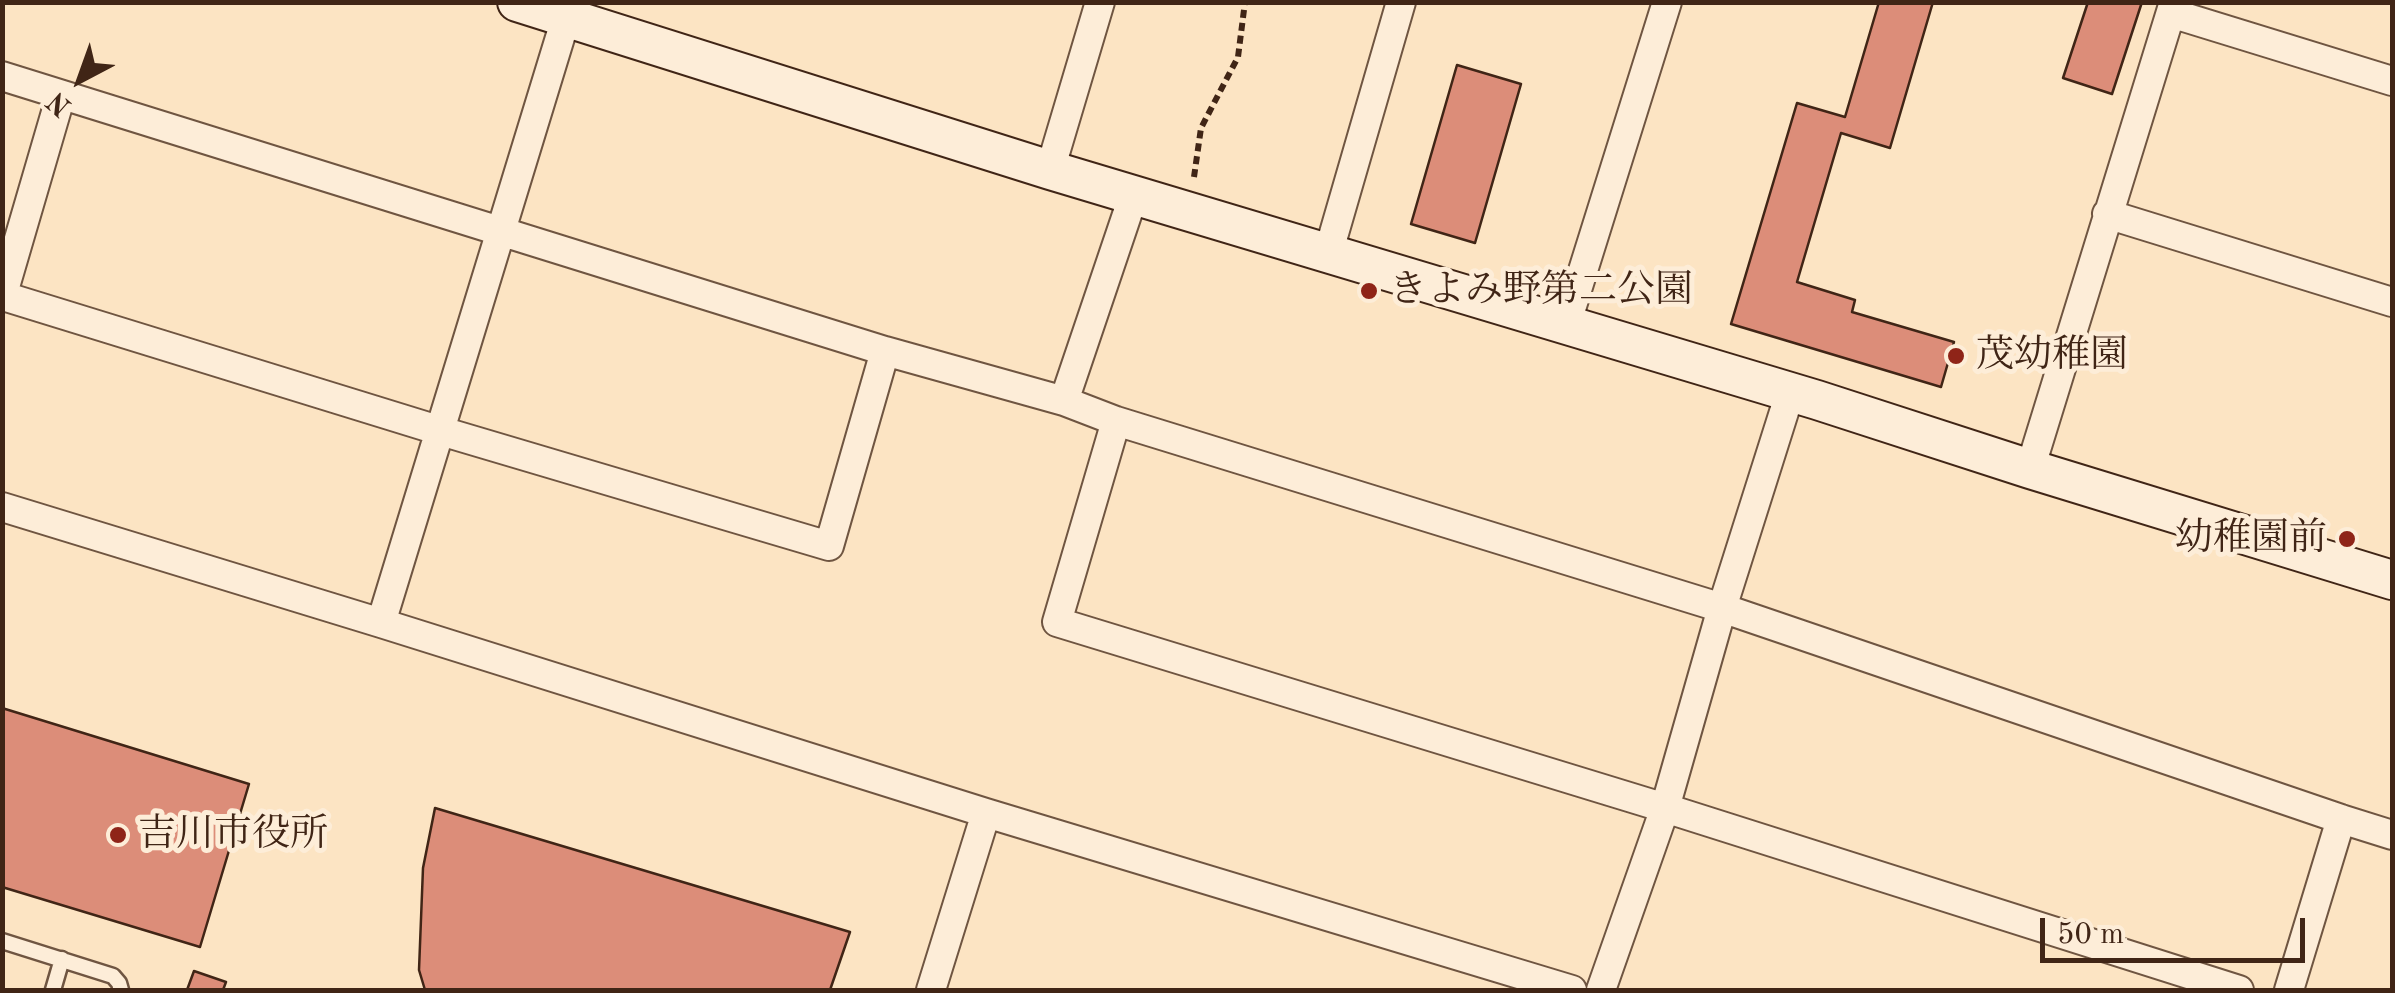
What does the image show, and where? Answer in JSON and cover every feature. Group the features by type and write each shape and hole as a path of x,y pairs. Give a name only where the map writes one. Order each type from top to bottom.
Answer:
{"street":[{"path":"517,2 1050,170 1790,392 2392,580"},
{"path":"1050,170 1100,2"},
{"path":"1328,254 1401,2"},
{"path":"1566,326 1667,2"},
{"path":"2030,468 2172,8 2392,81"},
{"path":"382,623 566,18"},
{"path":"2,76 884,352 1064,401 1722,608 2392,835"},
{"path":"61,95 3,296 829,546 884,352"},
{"path":"1064,401 1149,198"},
{"path":"2107,214 2392,302"},
{"path":"1602,990 1665,808 1790,392"},
{"path":"1116,420 1056,622 1665,808 2239,990"},
{"path":"2,506 986,813 1572,990"},
{"path":"932,990 986,813"},
{"path":"2289,990 2341,820"}],"lane":[{"path":"2,941 113,976 121,990"},
{"path":"53,990 62,959"}],"path":[{"path":"1149,198 1170,180 1192,186 1201,128 1238,57 1245,2"}],"building":[{"path":"1879,2 1933,2 1890,148 1841,133 1797,282 1855,300 1852,312 1954,342 1941,387 1731,324 1797,103 1845,117"},
{"path":"2088,2 2142,2 2112,94 2063,78"},
{"path":"1457,65 1521,84 1475,243 1411,224"},
{"name":"吉川市役所","path":"2,708 249,784 200,947 2,887"},
{"path":"435,808 850,932 830,990 425,990 419,970 423,868"},
{"path":"194,971 226,982 223,990 187,990"}],"place":[{"name":"きよみ野第二公園","path":"1369,291"},
{"name":"茂幼稚園","path":"1956,356"},
{"name":"幼稚園前","path":"2347,539"},
{"name":"吉川市役所","path":"118,835"}]}
